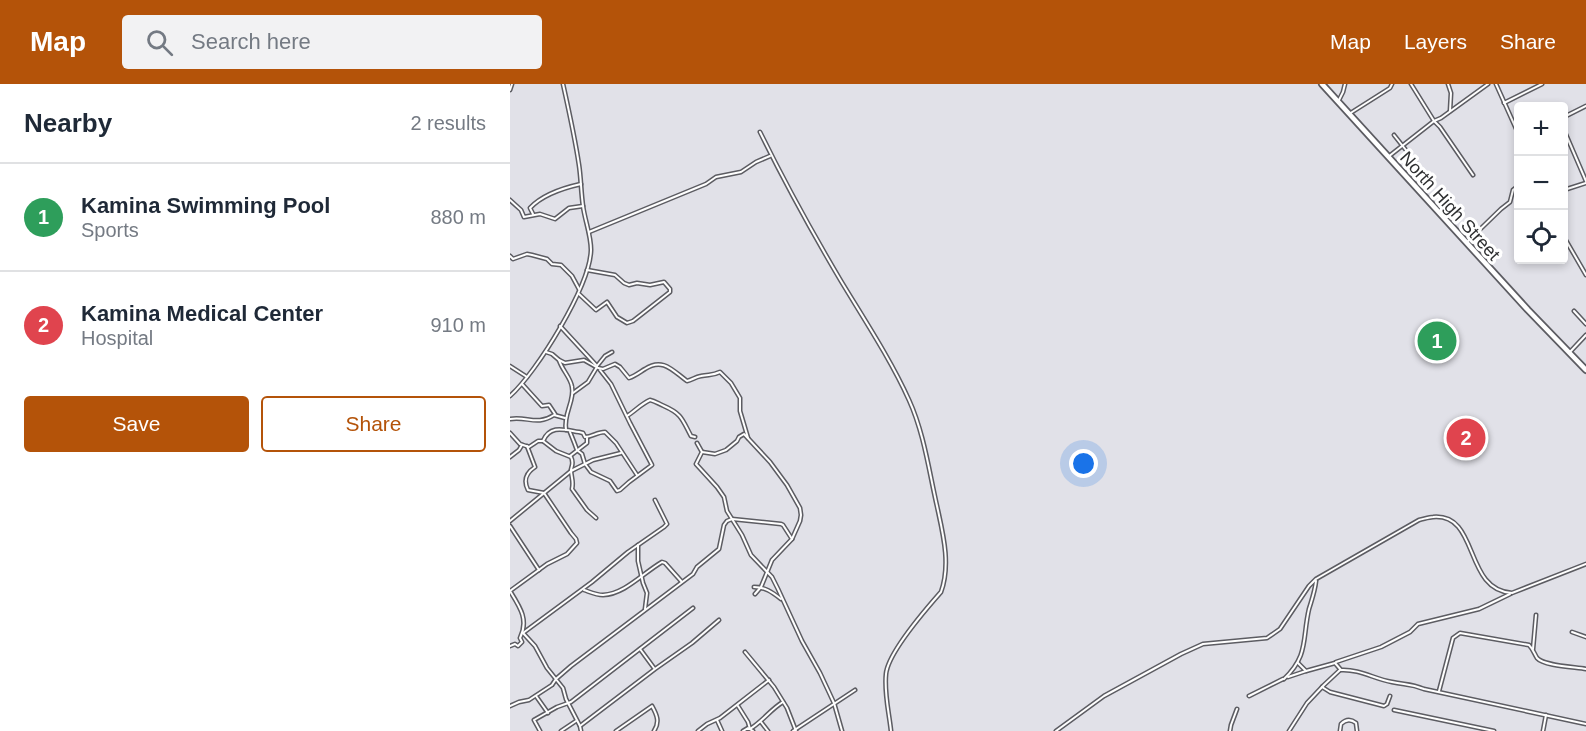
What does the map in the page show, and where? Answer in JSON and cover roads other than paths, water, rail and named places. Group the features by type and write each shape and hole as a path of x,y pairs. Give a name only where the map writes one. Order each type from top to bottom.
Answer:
{"highway":[{"name":"North High Street","path":"1322,84 1466,243 1586,370"}],"street":[{"path":"510,90 512,84"},
{"path":"510,396 546,352 561,326 587,270 591,250 583,207 580,167 563,84"},
{"path":"1338,102 1345,84"},
{"path":"1390,88 1392,84"},
{"path":"1349,114 1397,84"},
{"path":"1411,84 1434,121 1473,175"},
{"path":"1448,84 1451,93 1450,111"},
{"path":"1388,157 1434,121 1488,84"},
{"path":"1496,84 1514,124"},
{"path":"1504,103 1542,84"},
{"path":"1568,115 1586,106"},
{"path":"760,132 797,204 910,401 925,454 945,550 944,584 941,592 908,633 887,669 886,695 891,731"},
{"path":"1394,135 1418,164"},
{"path":"1568,141 1586,180 1568,188"},
{"path":"589,232 706,184 716,177 741,172 771,155"},
{"path":"533,214 530,208 544,197 581,184"},
{"path":"1466,243 1510,202 1514,189"},
{"path":"510,200 521,210 524,217 540,214 555,219 569,208 583,207"},
{"path":"1568,246 1586,275"},
{"path":"510,256 513,259 527,254 547,259 552,264 561,265 573,276 578,291 596,310 607,302 617,317 627,323 670,292 664,282 651,285 637,283 629,285 615,275 587,270"},
{"path":"1582,270 1586,267"},
{"path":"1574,311 1586,324"},
{"path":"559,360 572,385 573,393 565,418 568,430 591,472 610,481 617,492 652,465 611,384 561,326"},
{"path":"1569,353 1586,335"},
{"path":"546,352 565,363 582,360 604,369 615,364 628,378 656,364 667,366 687,381 720,372 731,383 740,398 740,411 748,438"},
{"path":"573,393 588,382 605,356 612,352"},
{"path":"510,366 527,377"},
{"path":"522,384 542,406 549,405 556,415 565,418"},
{"path":"627,416 639,405 650,400 655,401 680,415 691,436 695,437"},
{"path":"510,418 533,421 544,420 556,415"},
{"path":"543,441 546,435 553,430 583,433 587,438 587,443 570,456"},
{"path":"587,438 605,432 616,443 637,476"},
{"path":"510,433 522,445 531,446 538,441 543,441 556,451 570,456 573,462 572,489 586,510 596,518"},
{"path":"702,452 715,454 732,446 744,434 770,462 800,508 800,521 792,539 772,560 768,573 755,594"},
{"path":"698,443 702,452"},
{"path":"510,457 522,445"},
{"path":"510,646 515,644 518,646 522,642 520,638 525,620 522,610 510,591 539,570 567,554 577,543 576,538 544,493 528,490 526,487 527,473 535,467 527,446"},
{"path":"702,452 696,464 724,497 725,507 751,555 768,573 778,589 834,704 842,731"},
{"path":"510,521 571,471 585,464 621,453"},
{"path":"523,633 667,524 655,500"},
{"path":"1056,731 1104,696 1203,644 1267,638 1274,634 1316,579 1419,520 1435,516 1448,519 1456,524 1463,532 1484,580 1504,592 1512,593"},
{"path":"510,706 529,700 552,685 556,678 693,574 697,567 718,549 725,523 732,519 781,524 792,539"},
{"path":"510,526 539,570"},
{"path":"638,545 641,576 647,592 645,609"},
{"path":"582,589 599,595 615,593 664,562 682,582"},
{"path":"1249,696 1305,671 1381,647 1410,632 1418,624 1479,609 1512,593 1586,564"},
{"path":"1284,679 1298,663 1304,647 1316,579"},
{"path":"754,587 761,587 782,600"},
{"path":"540,731 534,720 568,703 693,608"},
{"path":"1533,649 1536,615"},
{"path":"580,726 692,643 719,620"},
{"path":"1572,632 1586,637"},
{"path":"523,633 536,646 547,668 564,690 581,731"},
{"path":"1439,691 1453,638 1460,633 1529,645 1537,657 1544,662 1586,669"},
{"path":"640,649 655,669"},
{"path":"745,652 769,680 783,702 795,730 855,690"},
{"path":"1298,663 1305,671"},
{"path":"1335,663 1340,670"},
{"path":"1289,731 1306,703 1340,670 1355,670 1394,683 1415,684 1424,689 1586,724"},
{"path":"698,731 738,705 769,680"},
{"path":"1322,687 1330,692 1381,706 1387,705 1390,696"},
{"path":"535,695 548,713"},
{"path":"752,730 772,709 783,702"},
{"path":"738,705 752,730"},
{"path":"616,731 652,706 658,717 654,731"},
{"path":"1230,731 1237,709"},
{"path":"1394,710 1494,731"},
{"path":"1543,731 1546,715"},
{"path":"561,731 577,720"},
{"path":"717,720 722,731"},
{"path":"1340,731 1341,724 1347,720 1354,721 1359,731"},
{"path":"761,722 768,731"},
{"path":"743,731 752,730"}],"place":[{"name":"Kamina Swimming Pool","path":"1437,341"},
{"name":"Kamina Medical Center","path":"1466,438"}]}
